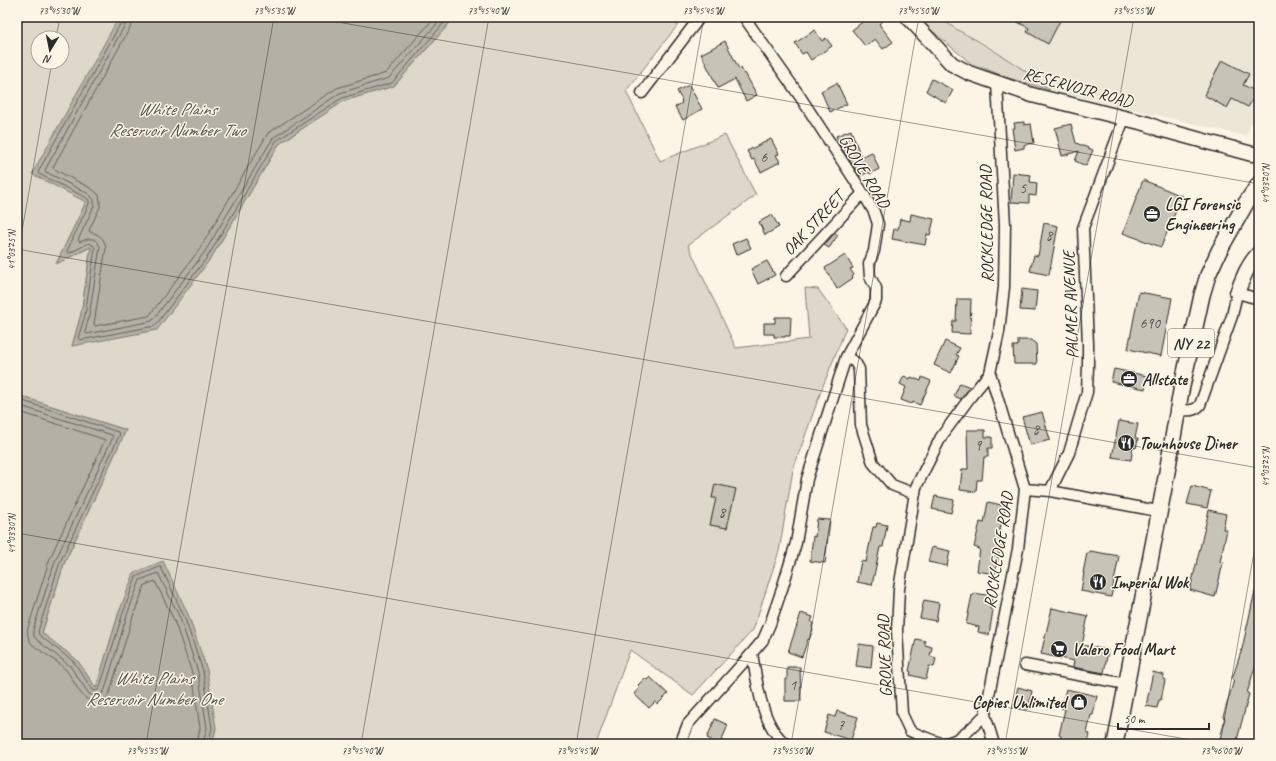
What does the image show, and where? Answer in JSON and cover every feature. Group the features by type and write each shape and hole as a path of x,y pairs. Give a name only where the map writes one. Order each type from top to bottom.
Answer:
{"main road":[{"name":"NY 22","path":"1115,744 1158,511 1195,323 1202,295 1208,275 1233,226 1259,184"}],"street":[{"path":"642,92 700,17"},
{"name":"GROVE ROAD","path":"680,744 688,724 763,640 782,589 796,543 807,480 846,357 876,301 876,288 870,277 869,264 874,251 878,224 874,212 799,95 744,17"},
{"name":"RESERVOIR ROAD","path":"908,17 952,64 996,83 1032,95 1148,124 1160,129 1252,154 1259,154"},
{"name":"ROCKLEDGE ROAD","path":"985,715 1030,489 990,373 999,332 1004,287 1005,225 996,83"},
{"name":"PALMER AVENUE","path":"1050,490 1069,453 1087,392 1088,351 1083,228 1124,119"},
{"name":"OAK STREET","path":"786,276 863,193"},
{"path":"1178,410 1193,410 1200,405 1232,316 1237,293 1252,260 1259,253"},
{"path":"1237,293 1259,299"},
{"path":"846,357 855,362 859,369 861,425 873,463 892,485 915,494"},
{"name":"GROVE ROAD","path":"985,715 965,734 955,740 942,743 910,731 902,714 897,631 899,589 916,486 941,436 990,373"},
{"path":"1030,489 1050,490 1158,511"},
{"path":"752,653 759,692 767,719 781,740 786,744"},
{"path":"1025,665 1126,684"},
{"path":"985,715 994,744"}],"shaded area":[{"path":"17,17 119,17 116,22 86,202 56,264 91,247 81,314 72,346 211,258 279,144 344,101 394,86 455,17 684,17 626,91 660,161 725,135 756,195 688,245 736,348 809,339 805,288 818,289 846,328 821,391 793,470 779,551 753,630 693,695 630,650 596,744 212,744 216,728 119,612 96,688 77,660 42,633 64,564 126,430 17,395"},
{"path":"916,17 941,17 956,29 1018,66 1050,90 1008,78 969,62"},
{"path":"941,17 1259,17 1259,105 1246,136 1050,90 983,43 948,25"}],"water":[{"name":"White Plains Reservoir Number Two","path":"119,17 455,17 394,86 344,101 279,144 211,258 157,330 72,346 81,314 91,247 56,264 86,202 32,174"},
{"name":"White Plains Reservoir Number One","path":"17,395 126,430 64,564 42,633 77,660 96,688 119,612 134,573 163,561 188,614 207,670 216,728 212,744 17,744"}],"building":[{"path":"869,17 888,17 879,24 893,42 883,49 875,39 865,46 852,30"},
{"path":"1008,17 1062,17 1048,44 1027,32 1029,28"},
{"path":"815,30 822,41 826,38 832,46 811,60 806,52 802,54 795,43"},
{"path":"725,41 739,69 741,68 744,74 745,73 757,95 746,101 735,79 718,88 701,54"},
{"path":"1222,60 1249,74 1243,85 1257,92 1248,107 1232,99 1227,108 1204,95"},
{"path":"932,79 953,90 946,103 926,91"},
{"path":"837,83 847,104 830,112 821,91"},
{"path":"689,85 702,109 683,120 675,107 682,103 677,91"},
{"path":"1024,122 1024,125 1031,124 1034,143 1024,145 1024,148 1015,150 1012,128 1015,128 1014,123"},
{"path":"1071,124 1076,143 1093,150 1086,166 1075,161 1079,151 1062,156 1055,128"},
{"path":"851,130 861,157 872,152 879,169 870,174 869,172 860,176 840,146 836,136"},
{"path":"771,139 779,154 776,155 780,162 761,172 754,159 752,160 747,151"},
{"path":"1013,173 1031,175 1030,182 1037,183 1036,196 1029,195 1029,203 1011,202"},
{"name":"LGI Forensic Engineering","path":"1143,180 1182,196 1161,247 1123,233"},
{"path":"911,214 934,219 930,235 927,234 925,245 892,239 894,229 898,229 900,219 910,221"},
{"path":"772,215 779,227 765,235 759,222"},
{"path":"1044,223 1058,226 1049,275 1030,271 1034,255 1038,256"},
{"path":"835,233 838,235 829,248 824,245"},
{"path":"746,238 751,248 736,255 732,244"},
{"path":"845,255 853,268 850,269 854,275 852,277 853,278 837,289 825,268"},
{"path":"767,261 775,275 758,284 751,269"},
{"path":"1022,289 1037,291 1035,311 1020,310"},
{"path":"1139,292 1172,298 1161,356 1128,349"},
{"path":"957,299 971,299 970,334 952,333 953,321 956,321"},
{"path":"775,317 791,317 790,336 774,337 774,334 764,334 764,323 775,323"},
{"path":"1018,340 1031,340 1036,344 1037,364 1014,364 1013,346 1018,346"},
{"path":"945,341 960,348 956,355 959,356 951,373 934,365"},
{"name":"Allstate","path":"1114,369 1147,376 1145,389 1111,382"},
{"path":"904,376 921,381 922,377 931,381 920,405 901,400 906,387 900,384"},
{"path":"960,383 970,387 961,399 954,396"},
{"path":"1042,412 1050,440 1030,445 1022,417"},
{"name":"Townhouse Diner","path":"1119,421 1138,424 1135,438 1138,439 1136,448 1133,447 1131,460 1112,457"},
{"path":"967,430 985,430 985,437 992,437 992,448 988,448 988,457 984,457 982,480 977,480 976,492 960,490 962,469 968,469"},
{"path":"715,484 736,489 727,528 710,525 716,498 712,498"},
{"path":"1192,486 1211,491 1207,508 1187,504"},
{"path":"935,496 954,500 951,513 932,509"},
{"path":"988,502 1006,506 998,537 1004,538 1001,553 999,553 995,574 977,571 980,549 974,547 980,522 984,523"},
{"path":"1209,510 1226,514 1223,529 1227,530 1220,562 1223,563 1215,597 1190,590"},
{"path":"817,519 830,520 825,563 810,561"},
{"path":"877,523 887,525 883,547 880,547 872,585 857,582 861,561 866,562 873,527 876,527"},
{"path":"932,547 950,551 947,566 928,562"},
{"name":"Imperial Wok","path":"1090,551 1119,556 1111,597 1081,591 1087,553 1090,553"},
{"path":"1255,591 1259,591 1259,654 1247,693 1249,694 1236,744 1219,744 1225,718 1223,717 1234,680 1232,679 1242,649"},
{"path":"974,593 992,596 990,609 993,610 989,635 978,632 979,627 966,624 972,595 974,595"},
{"path":"924,600 939,603 936,621 920,618"},
{"path":"1052,608 1088,616 1082,645 1108,650 1104,673 1073,667 1074,661 1041,654"},
{"path":"801,613 813,617 811,622 813,623 813,629 802,657 788,652"},
{"path":"916,639 925,641 925,645 932,647 930,656 936,658 934,667 929,666 926,679 910,675 911,672 909,671"},
{"path":"859,644 873,646 871,668 856,666"},
{"path":"787,667 800,667 801,701 785,701 785,680 787,680"},
{"path":"1153,672 1164,675 1163,679 1165,680 1161,700 1159,700 1157,708 1146,706"},
{"path":"650,677 668,694 658,704 655,702 649,708 634,694 640,687 638,685 645,678 647,680"},
{"path":"1018,687 1032,691 1028,710 1013,707"},
{"path":"1066,689 1097,696 1087,733 1090,734 1088,744 1069,744 1060,742 1061,736 1059,735 1065,709 1061,708"},
{"path":"837,711 858,717 851,740 824,732 829,715 835,717"},
{"path":"715,719 728,725 720,744 707,738"}],"place":[{"name":"LGI Forensic Engineering","path":"1152,214"},
{"name":"Allstate","path":"1129,379"},
{"name":"Townhouse Diner","path":"1126,443"},
{"name":"Imperial Wok","path":"1098,582"},
{"name":"Valero Food Mart","path":"1059,649"},
{"name":"Copies Unlimited","path":"1079,702"}]}
